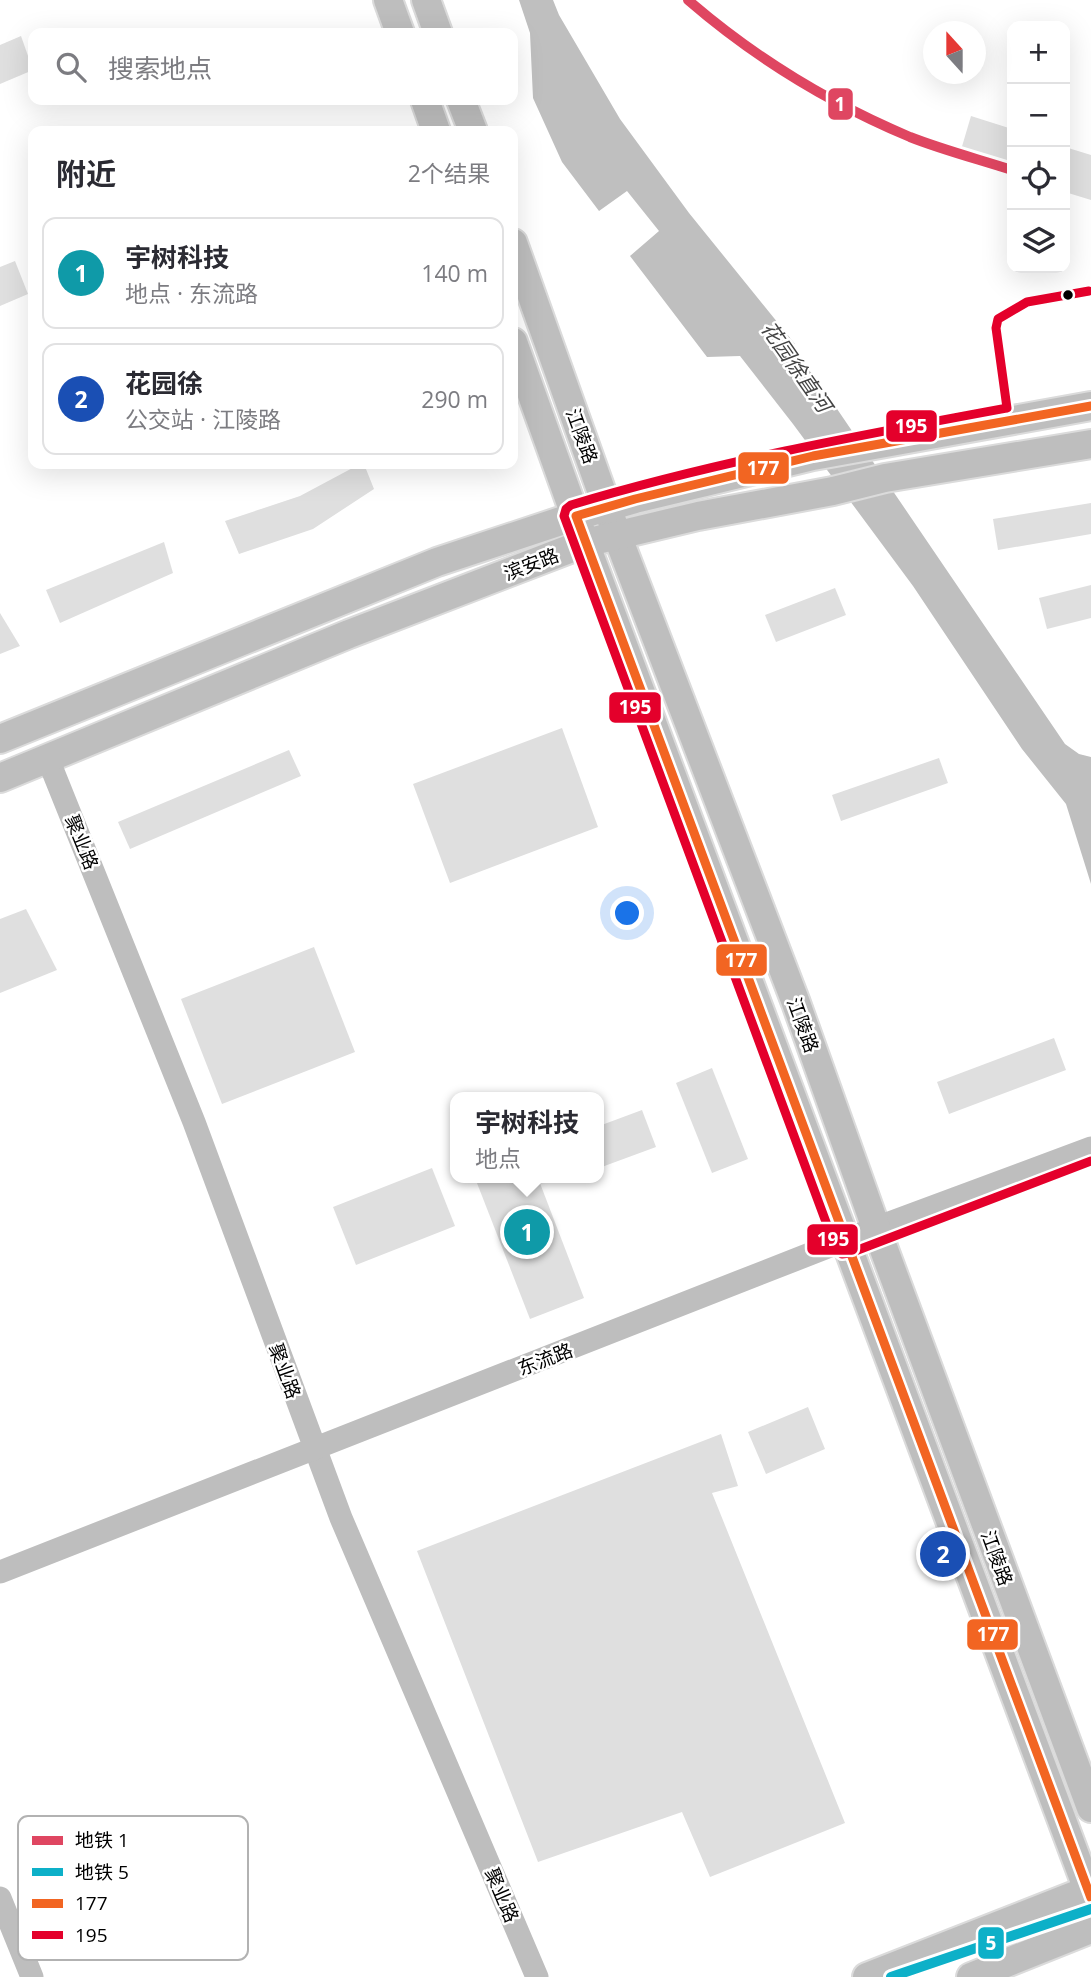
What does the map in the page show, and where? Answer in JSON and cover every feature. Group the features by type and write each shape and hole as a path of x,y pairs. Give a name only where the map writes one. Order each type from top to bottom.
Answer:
{"main road":[{"path":"388,0 398,28"},
{"path":"426,0 436,28"},
{"path":"427,105 434,126"},
{"path":"463,105 471,126"},
{"name":"江陵路","path":"518,257 617,535 796,1003 876,1228 1091,1808"},
{"name":"江陵路","path":"518,356 585,543 1090,1892"},
{"name":"滨安路","path":"0,739 437,562 576,516 813,456 1091,406"},
{"name":"滨安路","path":"0,778 360,629 585,543 698,516 833,491 886,478 1091,444"},
{"path":"867,1977 1090,1892"},
{"path":"971,1977 1091,1929"}],"street":[{"name":"聚业路","path":"48,759 194,1122 341,1518 537,1977"},
{"name":"东流路","path":"0,1572 876,1228 1091,1149"},
{"path":"0,1898 18,1942"},
{"path":"25,1960 32,1977"}],"water":[{"name":"花园徐直河","path":"519,0 553,0 559,15 620,119 689,213 795,344 794,354 816,378 1065,744 1079,754 1091,757 1091,884 1066,804 1022,749 913,586 740,356 707,357 630,256 659,231 627,191 599,211 562,162 533,98 530,33"}],"building":[{"path":"21,36 28,56 28,72 0,84 0,45"},
{"path":"971,116 1007,127 1007,175 958,160"},
{"path":"1070,149 1091,155 1091,200 1070,194"},
{"path":"15,261 28,294 0,306 0,267"},
{"path":"351,469 366,469 374,489 313,529 239,554 225,521 300,496"},
{"path":"1091,503 1091,534 998,550 993,519"},
{"path":"164,542 173,573 60,623 46,590"},
{"path":"1091,585 1091,618 1047,629 1039,598"},
{"path":"835,588 846,615 776,642 765,615"},
{"path":"0,613 20,646 0,654"},
{"path":"562,728 598,827 450,883 413,784"},
{"path":"289,750 301,776 130,849 118,822"},
{"path":"939,758 948,783 841,821 832,795"},
{"path":"26,909 57,970 0,993 0,919"},
{"path":"314,947 355,1052 222,1104 181,999"},
{"path":"1054,1038 1066,1070 949,1114 937,1082"},
{"path":"712,1068 748,1159 712,1173 676,1083"},
{"path":"642,1110 656,1147 604,1166 604,1124"},
{"path":"432,1168 455,1226 356,1265 333,1207"},
{"path":"477,1183 540,1183 584,1298 530,1319"},
{"path":"808,1407 825,1449 766,1474 748,1432"},
{"path":"721,1434 738,1486 712,1493 845,1823 710,1877 682,1812 538,1862 417,1551"}],"metro line":[{"name":"1","path":"688,0 766,60 822,94 922,142 1007,168"},
{"name":"5","path":"891,1977 1091,1909"}],"transit line":[{"name":"195","path":"1089,291 1027,302 998,319 996,328 1007,408 843,439 679,475 571,505 564,516 836,1249 842,1254 850,1253 1091,1161"},
{"name":"177","path":"1091,406 813,456 576,516 1091,1898"}],"place":[{"name":"宇树科技","path":"527,1232"},
{"name":"花园徐","path":"943,1554"}]}
